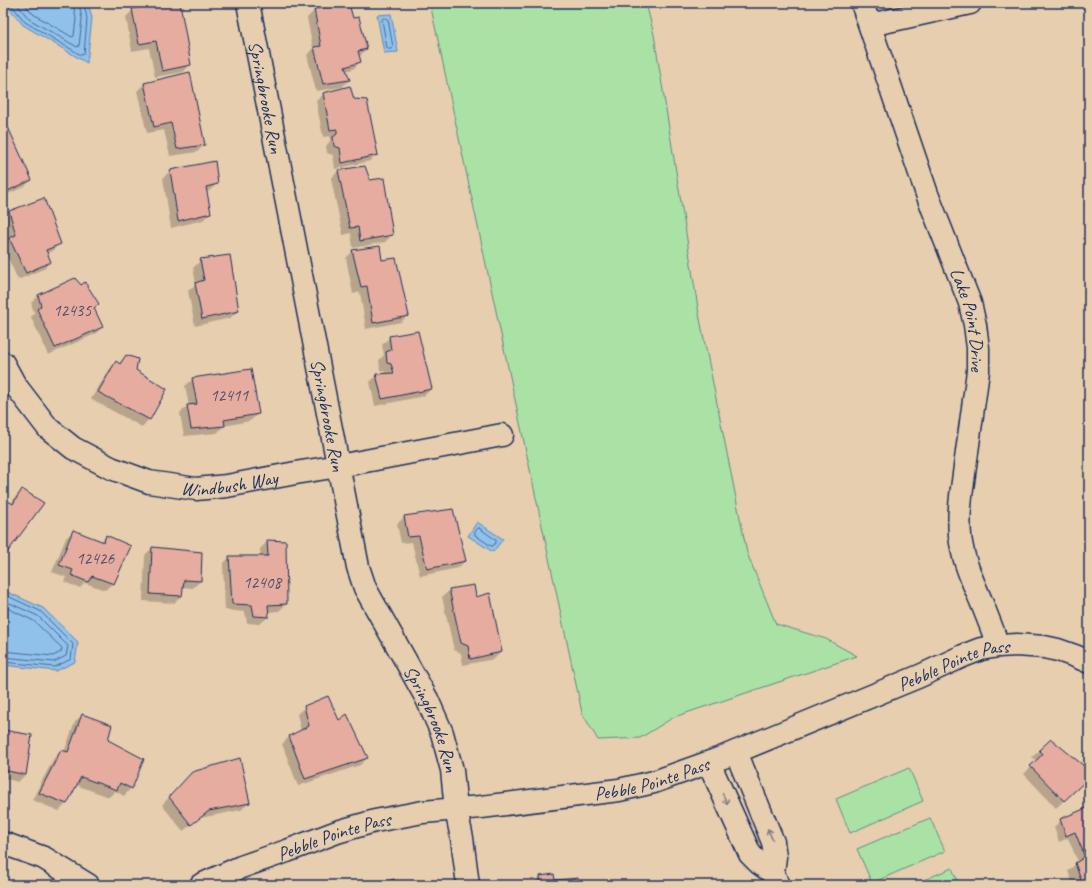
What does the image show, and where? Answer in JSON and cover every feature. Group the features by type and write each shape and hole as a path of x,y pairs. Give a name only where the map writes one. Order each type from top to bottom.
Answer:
{"street":[{"name":"Springbrooke Run","path":"248,3 358,567 365,588 427,699 442,734 452,770 456,810 462,838 468,885"},
{"name":"Lake Point Drive","path":"862,3 927,194 970,303 975,325 978,348 978,371 961,496 959,531 966,566 986,612 998,646"},
{"path":"870,25 970,3"},
{"name":"Windbush Way","path":"3,363 15,385 48,428 73,448 111,468 149,482 196,489 227,486 502,435"},
{"name":"Pebble Pointe Pass","path":"201,885 241,867 337,832 375,821 423,812 456,810 619,790 654,782 709,763 920,676 981,649 998,646 1024,645 1044,647 1064,652 1089,662"},
{"path":"736,752 774,842 776,879"},
{"path":"709,763 750,854 776,879"},
{"path":"3,843 44,858 88,885"}],"green space":[{"path":"430,3 646,3 654,35 699,314 747,553 776,624 826,639 857,656 674,717 640,738 598,740 582,713"},
{"path":"909,768 923,801 850,833 836,799"},
{"path":"930,818 945,851 872,883 857,849"},
{"path":"952,868 959,885 912,885"}],"water":[{"path":"5,3 88,3 92,18 87,63 23,25"},
{"path":"391,14 398,52 384,53 377,15"},
{"path":"477,522 503,539 493,552 468,536"},
{"path":"3,590 43,608 78,642 75,662 56,671 3,665"}],"building":[{"path":"149,3 180,3 191,65 162,71 156,41 139,44 132,9 150,5"},
{"path":"349,4 353,18 359,17 367,49 358,51 361,62 345,67 350,80 323,84 314,47 321,46 314,9"},
{"path":"190,72 205,145 177,149 171,123 154,127 144,83"},
{"path":"350,86 354,99 367,100 378,155 342,163 340,148 334,146 333,137 337,134 337,129 330,130 323,93"},
{"path":"7,125 32,180 3,193 3,127"},
{"path":"215,161 218,184 206,187 211,213 178,221 170,170"},
{"path":"365,166 370,180 384,178 393,235 360,241 358,227 350,228 338,170"},
{"path":"44,198 61,244 46,250 51,262 26,273 9,238 16,235 9,211"},
{"path":"380,246 382,260 396,258 409,316 373,323 367,286 361,287 352,250"},
{"path":"230,255 239,311 202,319 195,283 204,280 200,259"},
{"path":"75,278 81,285 85,282 99,304 94,308 103,327 55,348 37,309 41,306 38,295"},
{"path":"418,331 432,389 382,399 376,374 394,373 391,364 387,363 386,352 391,350 389,336"},
{"path":"126,355 138,359 136,370 167,389 150,420 98,392 116,361 120,364"},
{"path":"251,369 259,414 224,420 225,426 191,429 187,405 197,404 192,378"},
{"path":"22,489 44,503 6,554 3,552 3,498 13,504"},
{"path":"453,509 466,561 427,569 419,536 408,537 404,516"},
{"path":"73,530 104,542 106,535 131,546 114,584 92,576 88,582 71,575 73,570 59,565"},
{"path":"267,540 286,541 287,604 268,605 269,617 254,616 252,605 232,604 229,556 268,556"},
{"path":"152,547 202,552 201,581 184,580 182,596 150,594"},
{"path":"474,585 476,597 490,593 502,652 470,659 468,646 461,643 449,589"},
{"path":"328,696 339,720 347,714 368,758 305,779 289,736 309,726 304,706"},
{"path":"82,714 112,725 108,740 144,759 132,789 120,783 117,790 81,777 67,804 39,793 61,750 68,752"},
{"path":"3,730 32,735 26,775 3,770"},
{"path":"1051,739 1089,770 1089,778 1064,801 1030,766 1043,754 1039,750"},
{"path":"240,758 250,803 209,811 191,825 169,797 192,772"},
{"path":"1089,807 1089,880 1082,883 1075,863 1085,857 1075,832 1066,836 1060,819"},
{"path":"554,874 555,880 578,878 579,885 541,885 540,876"},
{"path":"394,879 396,885 375,885"}]}
